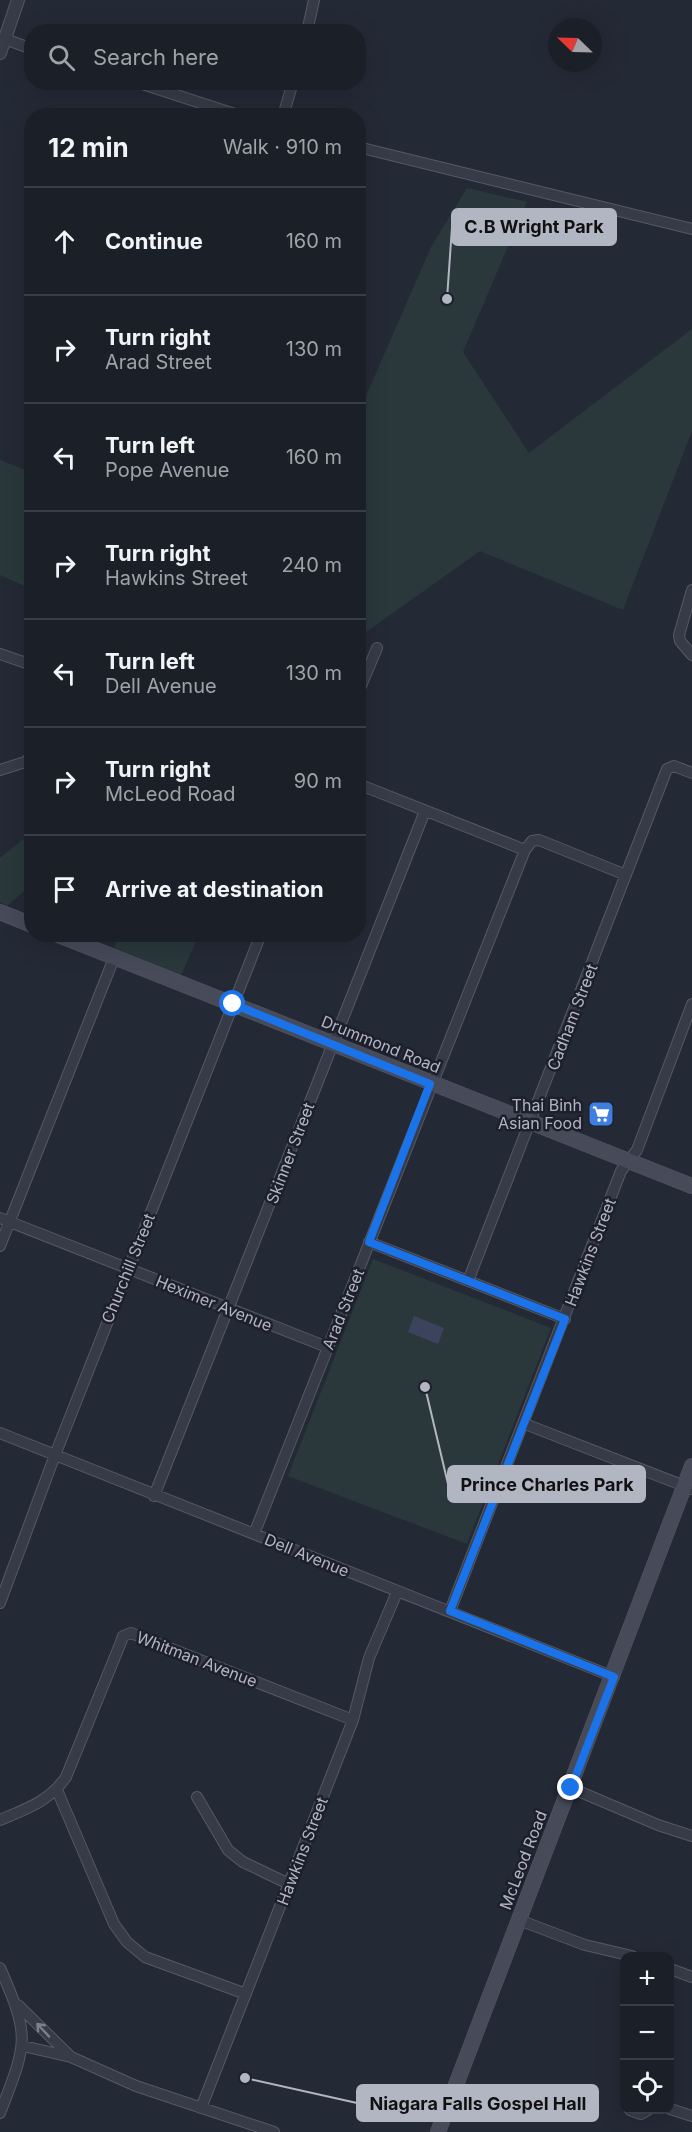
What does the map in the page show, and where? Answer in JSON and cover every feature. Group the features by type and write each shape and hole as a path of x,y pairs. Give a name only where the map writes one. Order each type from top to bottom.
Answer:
{"main road":[{"path":"0,912 24,921"},
{"name":"Drummond Road","path":"75,942 692,1186"},
{"name":"McLeod Road","path":"438,2132 688,1487 692,1466"}],"street":[{"path":"0,53 18,0"},
{"path":"309,24 314,0"},
{"path":"5,39 24,45"},
{"path":"161,90 216,108"},
{"path":"285,108 291,90"},
{"path":"366,149 692,229"},
{"path":"692,590 679,636 680,641 692,655"},
{"path":"366,674 377,648"},
{"path":"0,654 24,662"},
{"path":"0,770 24,760"},
{"name":"Cadham Street","path":"468,1281 531,1124 667,769 674,766 688,771"},
{"path":"366,787 525,850 532,841 539,840 626,875"},
{"name":"Skinner Street","path":"154,1496 425,811"},
{"name":"Arad Street","path":"254,1534 430,1084 525,850"},
{"name":"Churchill Street","path":"0,1603 55,1455 258,942"},
{"path":"0,1246 5,1220 114,958"},
{"name":"Hawkins Street","path":"450,1611 525,1424 621,1171 637,1150 692,1004"},
{"name":"Heximer Avenue","path":"5,1220 228,1310 327,1347"},
{"path":"369,1242 565,1319"},
{"path":"525,1424 688,1487"},
{"name":"Dell Avenue","path":"0,1433 614,1677"},
{"name":"Hawkins Street","path":"201,2108 353,1720 369,1658 397,1592"},
{"name":"Whitman Avenue","path":"0,1820 44,1800 57,1790 66,1777 123,1636 131,1633 353,1720"},
{"path":"571,1788 658,1825 692,1836"},
{"path":"57,1790 114,1924 127,1942 145,1957 246,1994"},
{"path":"197,1797 228,1851 243,1862 289,1884"},
{"path":"519,1920 585,1945 620,1953"},
{"path":"0,1968 16,2002 22,2024 23,2046 0,2113"},
{"path":"674,1971 692,1977"},
{"path":"16,2002 71,2057"},
{"path":"23,2046 71,2057 136,2086 274,2132"},
{"path":"674,2111 692,2116"}],"shaded area":[{"path":"467,188 527,202 463,352 529,453 692,329 692,431 623,610 480,551 366,632 366,396 431,247"},
{"path":"0,460 24,469 24,586 0,575"},
{"path":"24,839 24,891 7,906 0,902 0,858"},
{"path":"116,942 196,942 181,975 114,948"},
{"path":"373,1259 551,1328 467,1544 288,1476"}],"water":[{"path":"414,1316 444,1328 438,1344 408,1332"}],"place":[{"name":"C.B Wright Park","path":"447,299"},
{"name":"Thai Binh Asian Food","path":"601,1114"},
{"name":"Prince Charles Park","path":"425,1387"},
{"name":"Niagara Falls Gospel Hall","path":"245,2078"}],"route":[{"path":"233,1004 430,1084 369,1242 565,1319 450,1611 614,1677 571,1788"}]}
